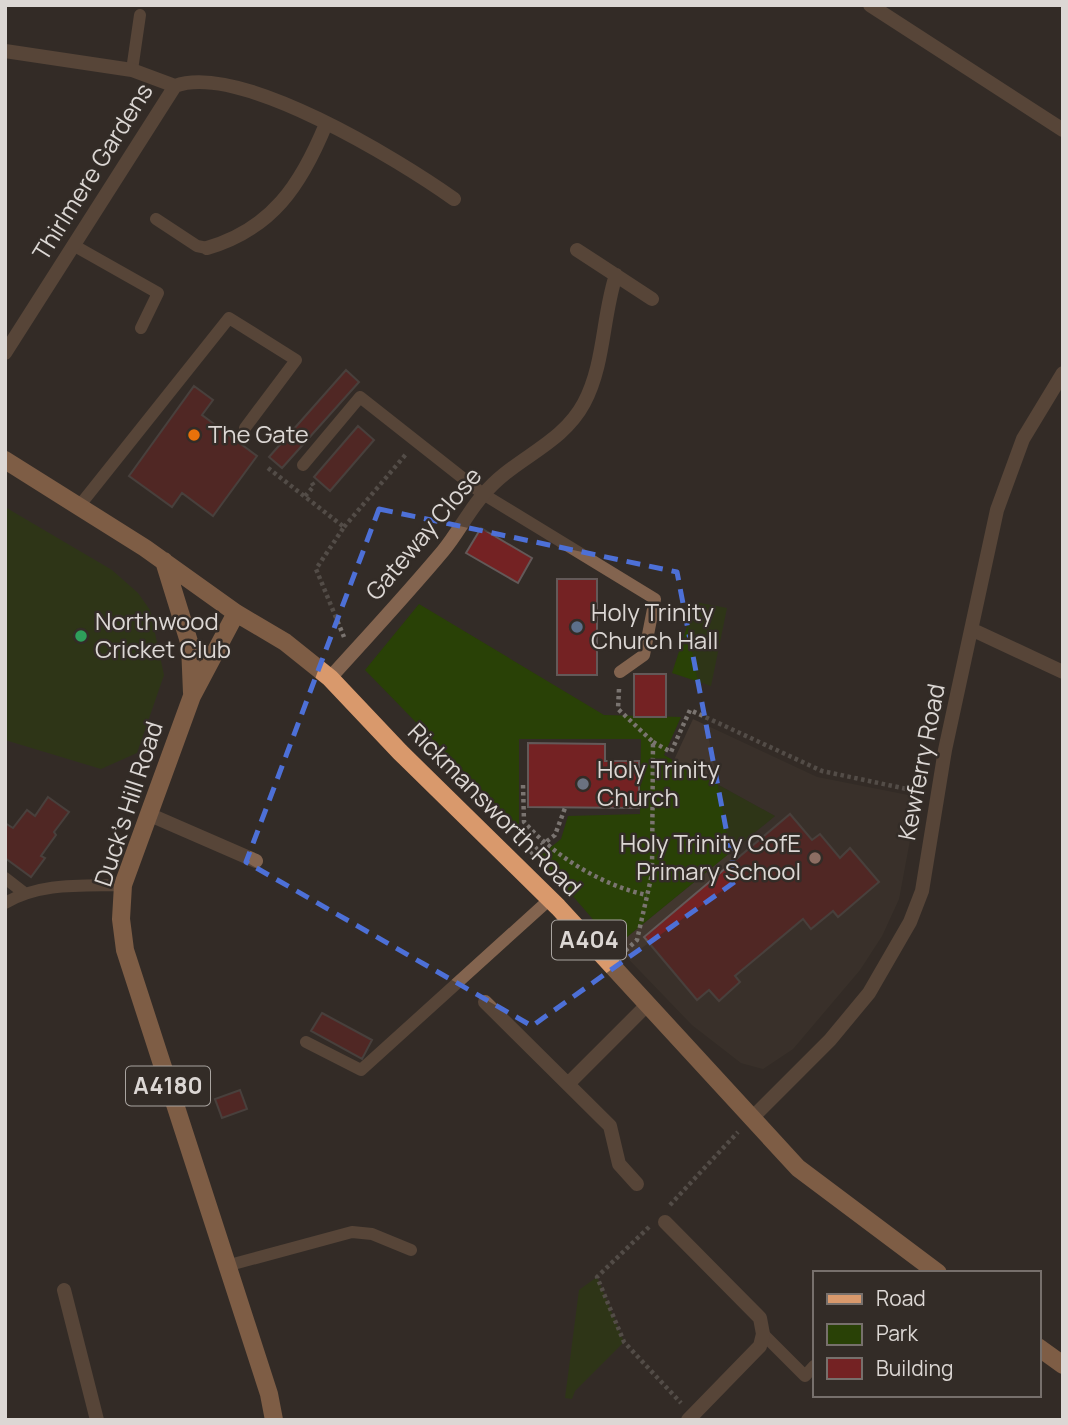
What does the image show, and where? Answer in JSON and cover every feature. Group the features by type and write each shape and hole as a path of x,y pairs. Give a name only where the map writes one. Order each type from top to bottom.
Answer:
{"main road":[{"name":"Rickmansworth Road","path":"5,460 80,505 236,613 285,642 330,678 550,899 798,1168 935,1271"},
{"path":"164,561 190,645 192,696"},
{"name":"Duck's Hill Road","path":"236,613 192,696 123,885 121,919 125,950 269,1394 274,1420"},
{"path":"1040,1348 1063,1365"}],"street":[{"path":"870,5 1063,130"},
{"name":"Thirlmere Gardens","path":"5,51 132,70 174,86"},
{"name":"Thirlmere Gardens","path":"5,353 10,336 73,246 174,86 190,80 221,83 326,124 404,163 454,199"},
{"path":"207,248 251,231 273,213 302,172 326,124"},
{"path":"577,250 652,299"},
{"name":"Gateway Close","path":"330,678 445,549 483,494 511,467 568,428 584,404 598,373 610,294 616,275"},
{"name":"Kewferry Road","path":"751,1119 830,1040 869,993 910,922 922,891 937,795 997,510 1010,468 1023,439 1063,373"},
{"path":"973,630 1063,672"},
{"path":"148,814 256,861"},
{"path":"485,1002 610,1126 619,1164 636,1184"},
{"path":"568,1084 648,1004"},
{"path":"662,1219 760,1318 763,1334 760,1346 690,1418"},
{"path":"64,1290 97,1420"}],"lane":[{"path":"132,70 139,15"},
{"path":"156,219 197,246 207,248"},
{"path":"73,246 158,293 141,328"},
{"path":"80,505 229,318 296,359 245,428"},
{"path":"303,465 360,397 483,494 655,600 644,655 620,672"},
{"path":"5,878 23,892"},
{"path":"5,902 23,892 50,887 123,885"},
{"path":"306,1042 361,1070 550,899"},
{"path":"226,1266 352,1232 372,1234 411,1251"},
{"path":"763,1334 804,1376 813,1367"}],"path":[{"path":"351,654 316,569 344,527 417,442"},
{"path":"268,468 344,527"},
{"path":"620,672 618,709 653,742 671,752 690,710 822,771 937,795"},
{"path":"611,964 636,940 652,874 653,742"},
{"path":"523,785 524,822 544,844 624,890 647,895"},
{"path":"516,866 555,835 565,808"},
{"path":"690,1418 624,1342 597,1277 662,1219 751,1119"}],"highlighted area":[{"path":"379,509 677,572 736,881 532,1026 246,862"}],"shaded area":[{"name":"Holy Trinity CofE Primary School","path":"693,719 817,777 918,797 899,899 882,936 860,970 793,1049 763,1069 741,1063 692,1025 616,946 775,816 674,760"}],"green space":[{"name":"Northwood Cricket Club","path":"5,507 112,570 138,593 150,610 164,675 137,753 101,769 5,740"},
{"path":"695,602 727,608 711,686 672,673"},
{"path":"419,604 604,715 681,717 664,755 775,816 616,946 539,857 561,839 568,816 640,814 641,739 519,739 519,828 365,670"},
{"path":"597,1277 624,1342 575,1391 572,1399 565,1398 579,1290"}],"building":[{"path":"346,370 359,382 282,468 269,457"},
{"name":"The Gate","path":"194,386 213,400 202,415 257,456 213,516 182,493 172,507 129,476"},
{"path":"358,426 374,440 330,491 314,477"},
{"path":"481,528 532,558 518,583 466,553"},
{"name":"Holy Trinity Church Hall","path":"557,579 597,579 597,675 557,675"},
{"path":"634,674 666,674 666,717 634,717"},
{"name":"Holy Trinity Church","path":"528,743 605,744 605,761 639,761 639,808 528,807"},
{"path":"48,797 69,812 54,832 56,835 41,856 45,858 31,877 5,858 5,823 13,828 27,810 35,816"},
{"path":"790,814 812,840 820,834 840,858 850,848 879,882 838,917 833,911 811,929 803,919 735,976 740,982 719,1001 709,990 697,1000 644,937"},
{"path":"322,1013 372,1040 362,1059 311,1031"},
{"path":"240,1090 247,1109 222,1118 215,1099"}],"place":[{"name":"The Gate","path":"194,435"},
{"name":"Holy Trinity Church Hall","path":"577,627"},
{"name":"Northwood Cricket Club","path":"81,636"},
{"name":"Holy Trinity Church","path":"583,784"},
{"name":"Holy Trinity CofE Primary School","path":"815,858"}]}
